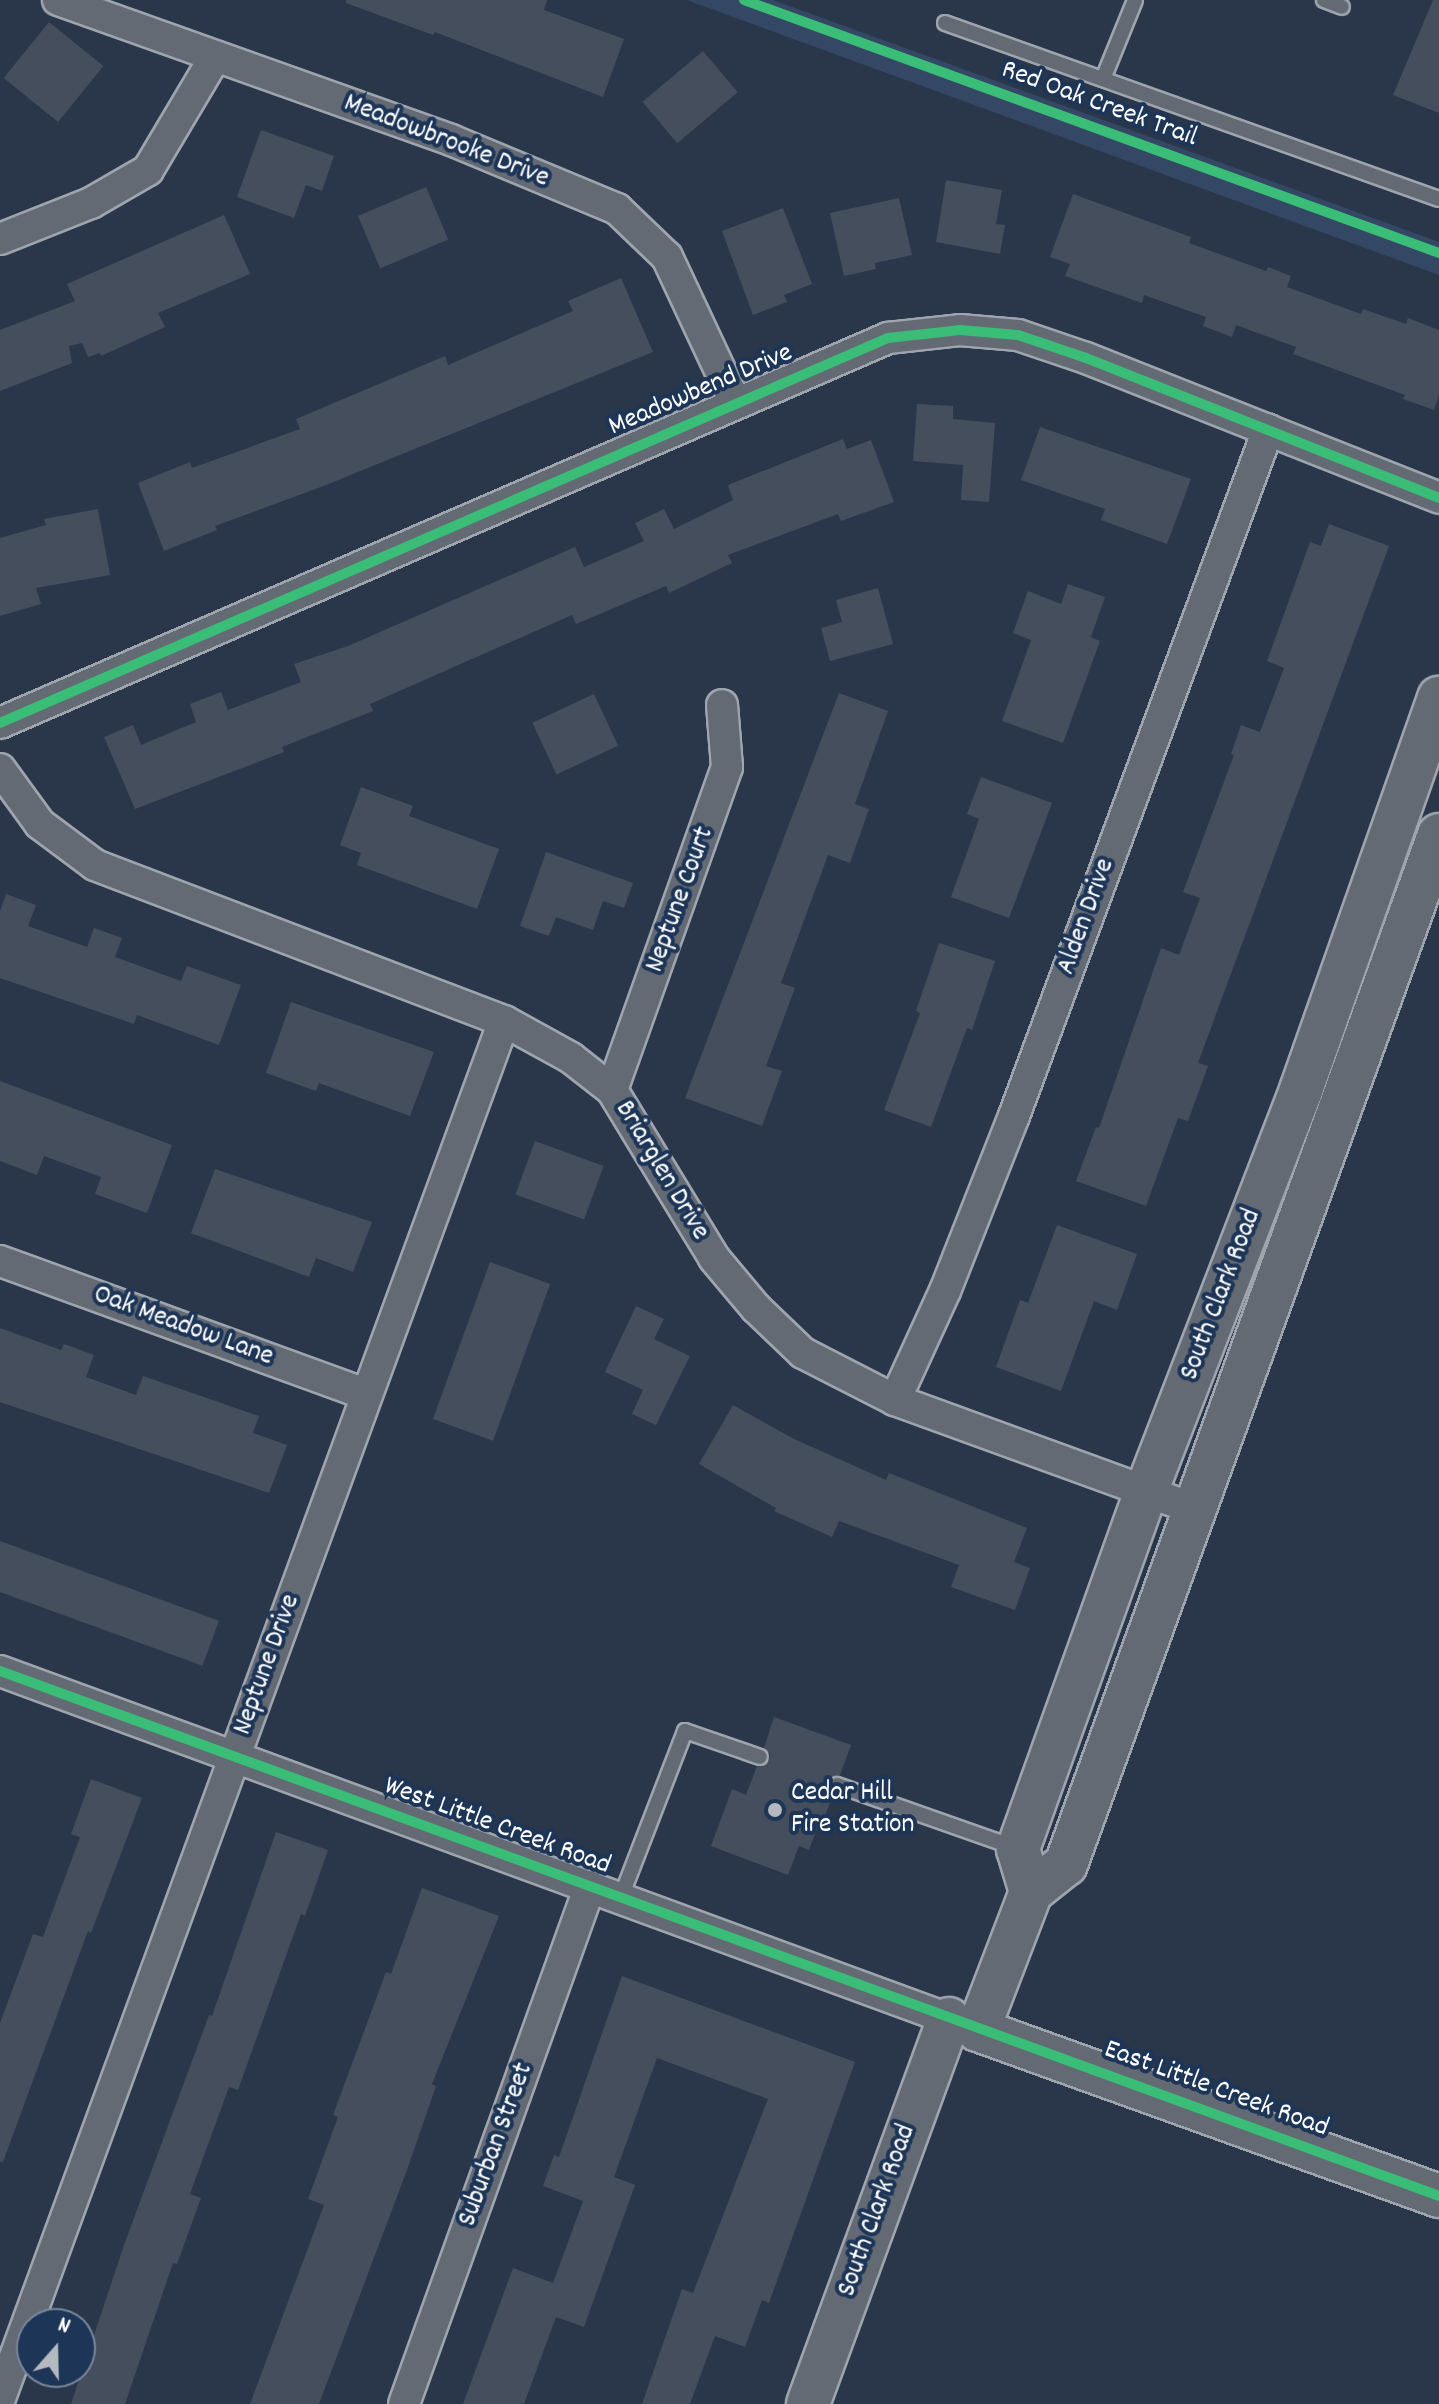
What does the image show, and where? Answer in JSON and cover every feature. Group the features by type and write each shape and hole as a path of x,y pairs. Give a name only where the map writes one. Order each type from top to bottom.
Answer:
{"street":[{"name":"Meadowbrooke Drive","path":"58,0 451,140 617,209 667,257 735,402"},
{"path":"0,239 91,203 148,170 215,57"},
{"name":"Meadowbend Drive","path":"0,723 888,338 960,330 1018,335 1439,498"},
{"name":"Alden Drive","path":"895,1400 945,1291 1014,1116 1268,430"},
{"name":"South Clark Road","path":"1018,1849 1146,1492 1301,1090 1439,698"},
{"name":"Neptune Court","path":"612,1090 727,767 722,705"},
{"name":"Briarglen Drive","path":"0,769 40,824 95,865 504,1021 571,1058 612,1090 714,1258 756,1308 803,1353 895,1400 1195,1509"},
{"name":"South Clark Road","path":"1066,1864 1439,835"},
{"name":"Neptune Drive","path":"0,2398 504,1021"},
{"name":"Oak Meadow Lane","path":"0,1261 366,1394"},
{"name":"West Little Creek Road","path":"0,1671 963,2024"},
{"path":"1018,1849 1031,1892 1066,1864"},
{"name":"Suburban Street","path":"404,2404 590,1886"},
{"name":"South Clark Road","path":"808,2404 963,2024 1031,1892"},
{"name":"East Little Creek Road","path":"963,2024 1439,2196"}],"lane":[{"path":"1103,79 1135,0"},
{"path":"1324,0 1342,7"},
{"path":"945,23 1439,199"},
{"path":"621,1897 685,1731 760,1757"},
{"path":"837,1785 1066,1864"}],"shaded area":[{"path":"687,0 773,0 1439,242 1439,275"}],"building":[{"path":"346,0 547,0 544,10 624,39 603,97 435,32 433,35 346,3"},
{"path":"1433,0 1439,0 1439,113 1393,95"},
{"path":"49,22 103,66 58,122 4,78"},
{"path":"703,51 738,92 677,143 642,102"},
{"path":"261,130 334,156 322,191 306,185 294,218 237,197"},
{"path":"946,180 1002,190 996,224 1005,225 1000,254 936,242"},
{"path":"426,187 448,239 380,268 358,216"},
{"path":"1073,194 1191,237 1189,243 1266,271 1268,267 1291,276 1287,287 1361,314 1363,309 1406,324 1408,318 1439,330 1439,395 1434,410 1403,399 1405,395 1293,354 1296,347 1236,325 1232,337 1203,326 1206,317 1144,295 1142,303 1065,276 1070,264 1050,257"},
{"path":"899,198 912,255 875,263 876,269 844,276 830,213"},
{"path":"783,208 812,284 784,295 787,302 753,315 722,231"},
{"path":"224,215 250,274 158,313 165,327 101,356 100,353 88,357 82,343 69,346 72,363 0,391 0,330 75,301 67,284"},
{"path":"621,278 653,352 321,487 215,526 217,530 164,551 138,483 190,462 192,468 300,429 296,419 445,356 448,365 573,311 568,301"},
{"path":"917,404 953,406 953,419 995,423 989,502 961,500 963,465 913,461"},
{"path":"1040,427 1191,479 1167,544 1101,520 1105,509 1021,480"},
{"path":"843,439 847,449 871,440 894,502 841,521 838,514 728,555 732,563 669,593 666,586 576,624 572,615 370,704 373,711 282,747 284,752 135,809 104,737 133,725 141,745 196,722 190,704 221,692 228,710 301,682 294,664 348,646 575,547 584,567 644,541 635,523 664,509 674,529 733,500 728,485"},
{"path":"98,509 110,575 36,588 41,604 0,616 0,538 46,525 44,519"},
{"path":"1329,524 1389,546 1198,1063 1208,1066 1188,1121 1178,1118 1146,1206 1076,1181 1096,1127 1099,1128 1161,948 1179,955 1200,898 1183,892 1234,755 1231,754 1241,725 1260,732 1284,668 1267,661 1310,542 1321,546"},
{"path":"1068,584 1105,597 1091,637 1100,641 1063,743 1002,721 1031,640 1013,633 1028,591 1061,604"},
{"path":"878,588 893,644 830,661 821,628 842,622 836,600"},
{"path":"839,693 888,711 855,804 869,809 850,863 828,855 781,983 795,988 766,1066 782,1071 762,1126 685,1098"},
{"path":"594,694 618,746 556,774 532,723"},
{"path":"981,777 1052,803 1009,918 951,897 979,819 967,814"},
{"path":"361,787 413,806 409,816 499,849 477,909 357,865 361,853 340,845"},
{"path":"546,852 633,883 624,908 603,901 593,930 556,917 549,936 520,926"},
{"path":"6,894 36,905 28,926 87,947 94,928 122,938 115,957 181,981 187,966 241,985 219,1045 137,1015 134,1024 0,978 0,911"},
{"path":"939,943 995,961 972,1030 967,1028 931,1127 884,1110 920,1013 916,1011"},
{"path":"291,1002 434,1052 410,1116 319,1083 316,1091 266,1073"},
{"path":"0,1081 172,1145 147,1213 95,1194 101,1177 44,1156 37,1175 0,1161"},
{"path":"535,1141 604,1166 584,1220 516,1195"},
{"path":"215,1169 372,1222 353,1272 316,1258 309,1277 191,1233"},
{"path":"1057,1225 1137,1254 1117,1310 1094,1301 1061,1391 996,1367 1020,1300 1028,1303"},
{"path":"490,1262 550,1284 493,1441 433,1419"},
{"path":"636,1306 664,1319 654,1339 690,1356 656,1425 632,1414 643,1390 605,1372"},
{"path":"0,1328 61,1350 64,1344 94,1355 86,1377 136,1395 143,1376 259,1416 253,1433 287,1445 269,1493 0,1402"},
{"path":"733,1405 792,1438 886,1480 889,1473 1027,1528 1014,1562 1030,1568 1015,1610 951,1587 959,1565 839,1521 832,1537 774,1511 776,1508 699,1464"},
{"path":"0,1541 219,1621 203,1666 0,1592"},
{"name":"Cedar Hill Fire Station","path":"774,1717 851,1745 840,1775 828,1781 827,1788 833,1794 821,1827 818,1826 809,1850 799,1846 788,1875 711,1846 732,1789 746,1795 757,1766 769,1761 770,1754 764,1748"},
{"path":"91,1779 142,1798 91,1933 88,1931 3,2162 0,2162 0,2023 33,1934 43,1937 80,1837 71,1834"},
{"path":"276,1832 328,1850 305,1916 301,1914 238,2090 229,2087 190,2194 201,2198 177,2264 173,2263 125,2404 71,2404 76,2388 96,2388 96,2329 209,2015 212,2016"},
{"path":"422,1888 499,1916 432,2084 436,2086 407,2170 319,2404 250,2404 324,2205 308,2199 338,2117 333,2115 386,1972 391,1974"},
{"path":"622,1976 855,2062 769,2303 762,2300 745,2347 715,2336 690,2404 642,2404 682,2289 693,2293 768,2099 657,2058 614,2177 635,2185 584,2327 556,2317 524,2404 463,2404 513,2268 553,2283 583,2201 543,2186 554,2155 559,2157"}],"cycle path":[{"name":"Red Oak Creek Trail","path":"744,0 1439,253"},
{"path":"0,723 888,338 960,330 1018,335 1086,358 1439,498"},
{"path":"0,1671 1439,2196"}],"place":[{"name":"Cedar Hill Fire Station","path":"775,1810"}]}
